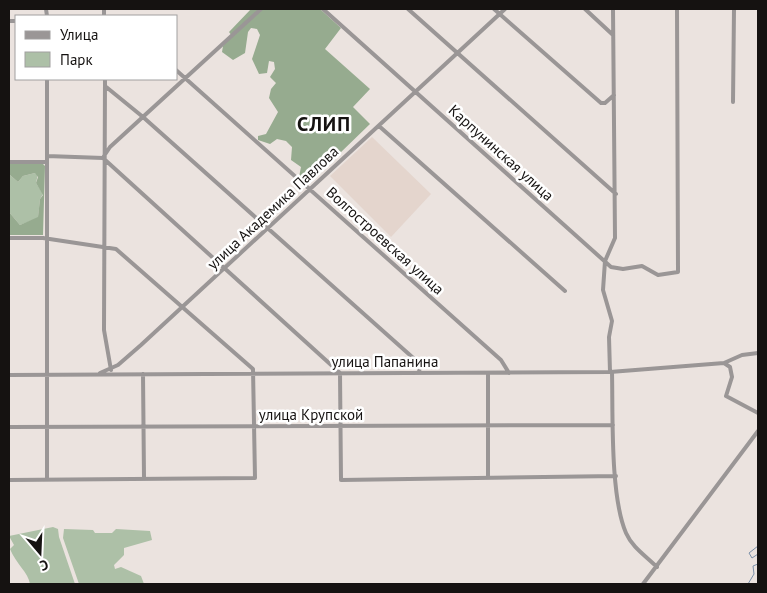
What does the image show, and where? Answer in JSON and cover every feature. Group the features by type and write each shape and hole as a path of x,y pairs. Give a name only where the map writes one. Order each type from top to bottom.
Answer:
{"street":[{"path":"103,158 110,147 261,9"},
{"name":"Карпунинская улица","path":"324,9 605,261 616,268 642,266 658,275 678,272 677,9"},
{"path":"408,9 616,194"},
{"path":"494,9 602,103 605,103 614,96"},
{"name":"улица Академика Павлова","path":"96,374 110,369 140,349 182,307 505,9"},
{"path":"585,9 613,36"},
{"path":"613,9 615,238 605,261 603,290 612,320 610,337 616,476 621,517 626,533 634,546 657,566"},
{"path":"733,102 734,9"},
{"name":"Волгостроевская улица","path":"178,72 501,360 508,373"},
{"path":"47,80 47,480"},
{"path":"105,80 103,158 106,247 104,330 110,369 113,374"},
{"path":"105,86 143,117 420,364 419,373"},
{"path":"378,126 566,291"},
{"path":"47,156 103,158 340,373 341,480 616,476"},
{"path":"9,162 47,162"},
{"path":"9,238 47,239 102,245 116,249 253,369 255,478 9,480"},
{"name":"улица Папанина","path":"9,375 611,372 724,363 742,355 758,353"},
{"path":"724,363 730,368 732,377 726,396 758,414"},
{"path":"488,372 488,477"},
{"path":"143,374 144,478"},
{"name":"улица Крупской","path":"9,427 613,425"},
{"path":"643,584 758,431"}],"shaded area":[{"path":"372,137 431,194 391,237 330,176"}],"green space":[{"path":"251,9 320,9 341,28 325,49 370,89 353,107 370,124 307,185 299,177 301,167 291,160 292,147 286,141 277,139 270,144 258,140 258,136 266,134 278,112 269,98 271,89 276,83 270,77 275,69 274,62 269,61 267,73 259,74 252,59 260,35 257,29 251,28 248,32 245,53 233,60 222,52 223,46 232,36 229,32"},
{"path":"9,164 43,164 45,166 43,235 9,235 9,212 20,225 38,217 40,199 43,195 36,183 38,177 35,173 23,176 18,182 10,175 9,185"},
{"path":"38,174 36,183 43,194 40,199 38,218 20,225 9,212 10,175 18,182 23,176"},
{"path":"53,527 58,529 75,584 30,584 10,549 14,545 9,536"},
{"path":"64,529 93,530 95,533 112,533 116,529 150,531 152,540 124,548 124,555 114,565 115,569 121,567 141,576 144,584 79,584 63,538"}],"waterway":[{"path":"758,546 749,553 752,558 758,554"},
{"path":"748,584 754,574 753,566 758,564"}],"district":[{"name":"СЛИП","path":"324,124"}]}
